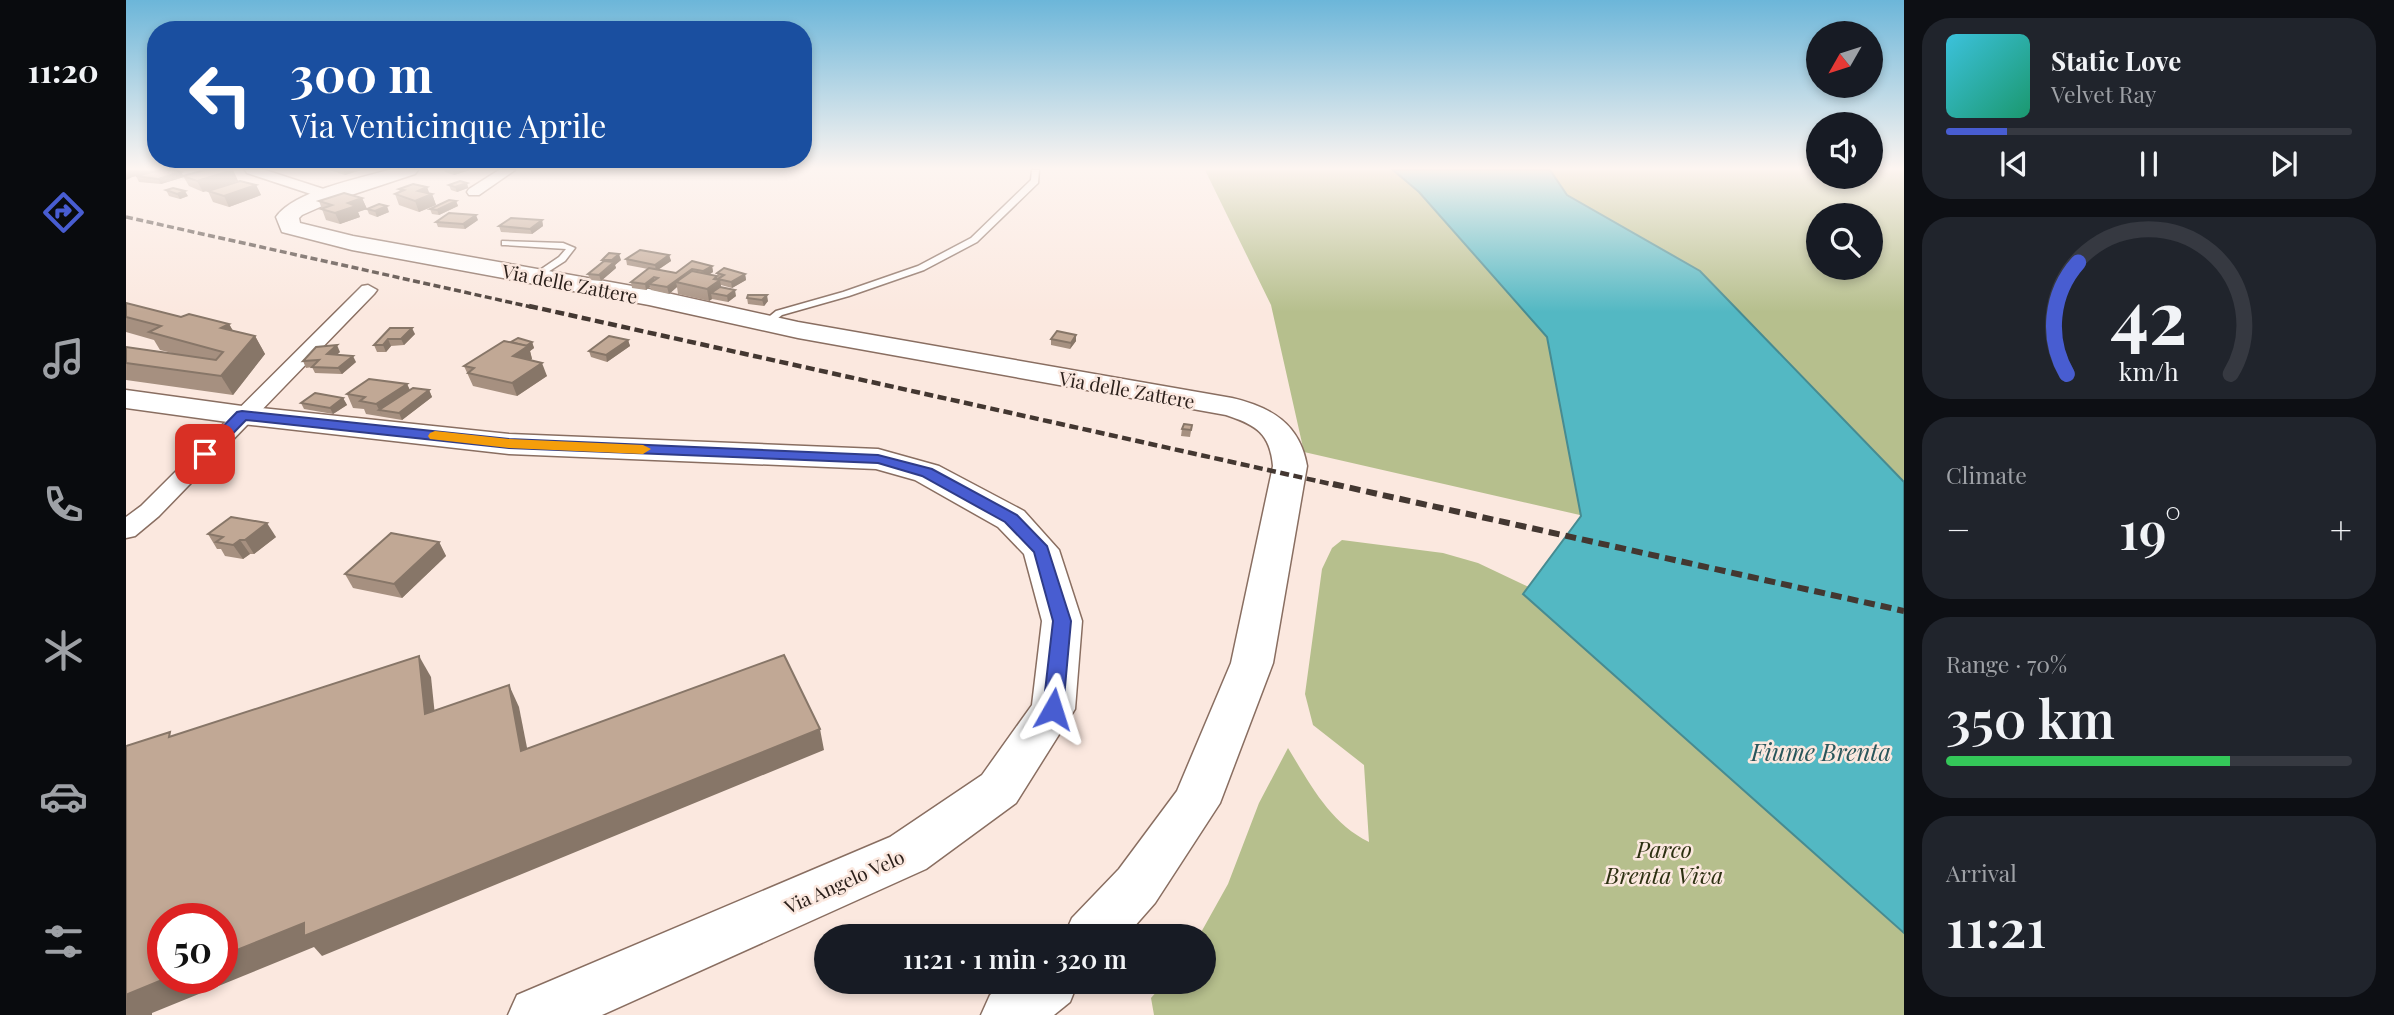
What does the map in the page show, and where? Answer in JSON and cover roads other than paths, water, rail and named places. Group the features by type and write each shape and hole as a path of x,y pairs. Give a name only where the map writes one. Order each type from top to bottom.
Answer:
{"street":[{"name":"Via delle Zattere","path":"287,217 290,227 421,256 537,276 765,324 958,360 1232,407 1263,417 1277,430 1290,452 1290,466 1274,559 1248,678 1196,803 1137,886 1102,924"},
{"path":"126,530 150,511 368,290"},
{"name":"Via Angelo Velo","path":"126,399 242,415 509,444 878,459 927,473 1011,519 1041,550 1062,621 1053,709 999,789 908,853 537,1015"},
{"path":"1010,1015 1035,994"}],"lane":[{"path":"765,324 779,313 846,294 921,268 974,240 997,217"},
{"path":"505,243 563,245 571,248 562,259 537,276"}],"water":[{"name":"Fiume Brenta","path":"1441,217 1606,217 1700,271 1904,482 1904,933 1523,594 1581,516 1547,337"}],"railway":[{"path":"128,217 536,308"},
{"path":"529,306 1340,486"},
{"path":"1333,484 1904,611"}],"park label":[{"name":"Parco Brenta Viva","path":"1664,861"}]}
